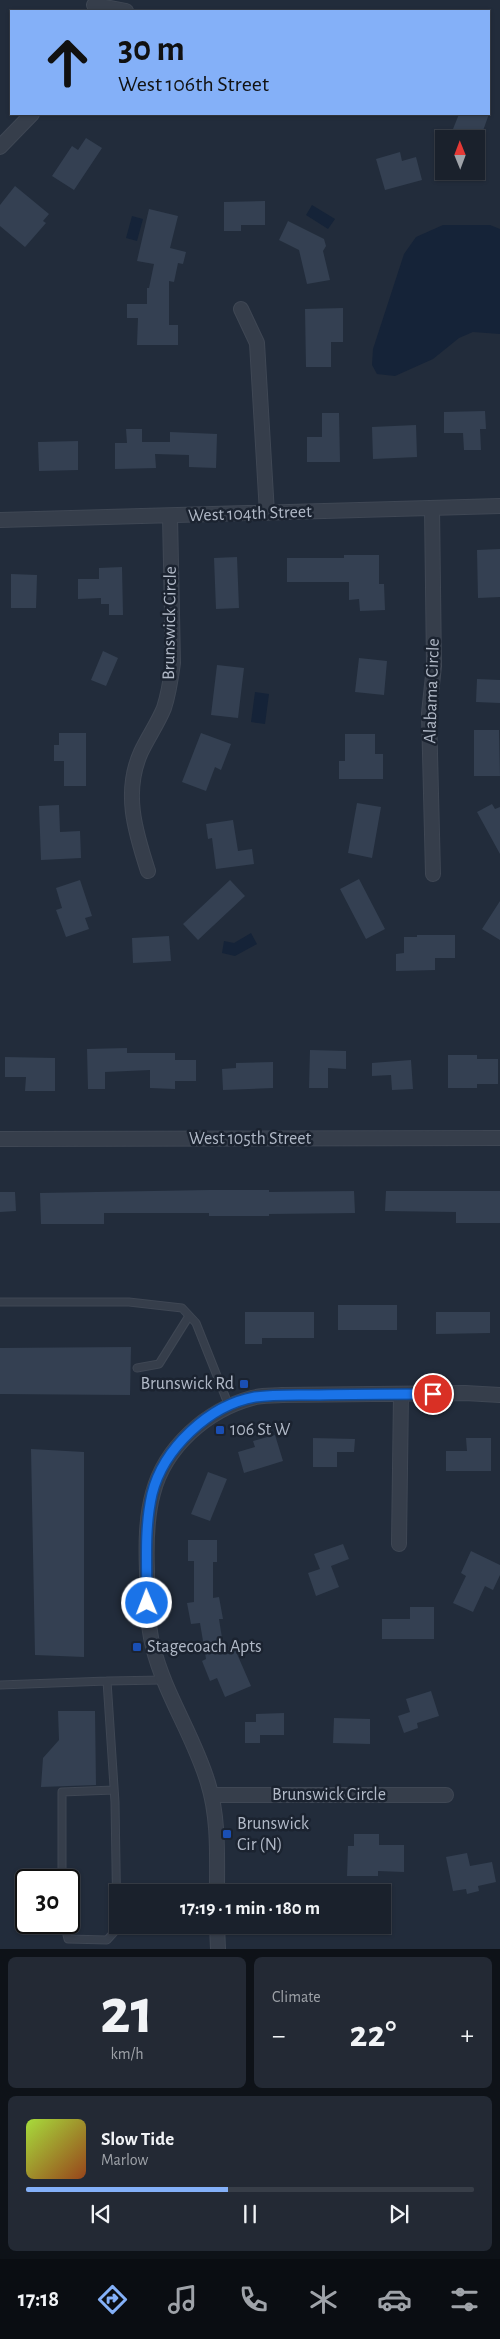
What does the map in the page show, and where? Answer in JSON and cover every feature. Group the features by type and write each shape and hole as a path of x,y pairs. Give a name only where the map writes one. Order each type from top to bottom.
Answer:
{"street":[{"path":"93,5 120,10"},
{"path":"0,147 31,115"},
{"path":"241,309 257,343 267,513"},
{"name":"West 104th Street","path":"0,520 500,506"},
{"name":"Alabama Circle","path":"432,508 434,666 429,713 433,874"},
{"name":"Brunswick Circle","path":"148,871 136,834 131,806 133,779 140,754 164,708 170,686 173,663 170,516"},
{"name":"West 105th Street","path":"0,1140 500,1138"},
{"path":"217,1884 217,1848 211,1795 198,1753 163,1680 152,1645 147,1603 147,1520 153,1492 164,1465 175,1449 202,1422 229,1406 253,1398 282,1395 465,1393 500,1395"},
{"path":"399,1544 400,1394"},
{"name":"Brunswick Circle","path":"211,1795 446,1795"},
{"path":"217,1934 218,1949"}],"lane":[{"path":"0,1302 129,1302 182,1308 196,1323 229,1406"},
{"path":"137,1368 159,1364 189,1316"},
{"path":"0,1685 163,1680"},
{"path":"67,1934 68,1939 107,1940 117,1929 114,1790 107,1681"},
{"path":"62,1869 62,1792 114,1790"}],"water":[{"path":"312,205 335,219 328,229 306,215"},
{"path":"132,216 143,219 137,241 126,238"},
{"path":"443,225 490,225 500,229 500,334 473,332 459,338 433,359 395,376 377,374 372,365 373,349 404,254 416,237"},
{"path":"255,692 269,694 265,724 251,722"},
{"path":"251,933 257,944 235,956 222,953 224,941 234,943"}],"building":[{"path":"459,115 489,115 483,130 453,130"},
{"path":"86,138 102,148 74,190 52,176 72,146 78,150"},
{"path":"400,152 402,161 416,157 422,180 385,190 376,159"},
{"path":"15,186 49,214 43,221 46,223 25,247 0,226 0,205"},
{"path":"265,201 265,225 241,225 241,231 224,231 224,202"},
{"path":"149,209 178,216 170,248 186,252 183,264 178,263 174,282 169,281 169,325 178,325 178,345 137,345 138,318 127,318 127,304 147,304 147,288 149,288 154,264 137,261"},
{"path":"288,221 324,239 326,246 323,251 330,280 307,284 299,250 279,240"},
{"path":"343,308 343,342 331,342 331,367 306,367 305,309"},
{"path":"485,411 486,429 480,429 481,450 464,450 463,433 444,433 444,412"},
{"path":"322,413 339,413 340,462 307,462 307,437 322,437"},
{"path":"416,425 417,457 373,459 372,427"},
{"path":"126,429 142,429 142,442 170,442 170,432 217,434 216,468 189,467 189,455 155,454 156,468 115,469 115,443 127,443"},
{"path":"78,441 78,470 39,471 38,442"},
{"path":"500,549 500,597 478,598 477,550"},
{"path":"344,555 379,555 379,584 384,584 385,610 360,611 359,599 349,600 349,582 287,582 287,558 344,558"},
{"path":"237,557 239,608 216,609 214,558"},
{"path":"122,567 123,615 109,615 109,604 101,604 101,598 78,599 78,579 99,579 99,568"},
{"path":"11,574 37,575 36,608 11,608"},
{"path":"103,651 118,658 106,686 91,680"},
{"path":"359,658 387,661 384,695 355,692"},
{"path":"217,665 244,668 238,718 211,715"},
{"path":"477,679 500,680 500,703 476,702"},
{"path":"474,730 499,730 500,776 474,776"},
{"path":"59,733 86,733 86,786 64,786 64,761 54,761 54,745 59,745"},
{"path":"201,733 231,744 221,770 215,767 206,791 182,782"},
{"path":"345,734 375,734 375,754 383,754 383,779 339,779 339,761 345,761"},
{"path":"357,803 381,807 372,858 348,853"},
{"path":"492,804 495,809 500,807 500,854 477,812"},
{"path":"59,805 60,832 80,831 81,858 41,860 39,806"},
{"path":"233,820 238,851 252,849 254,864 216,869 212,838 208,839 206,824"},
{"path":"359,879 385,929 366,939 340,889"},
{"path":"80,880 92,916 85,918 89,929 66,937 56,910 62,908 56,888"},
{"path":"230,880 245,896 198,940 183,924"},
{"path":"500,901 500,940 482,929"},
{"path":"417,935 455,935 455,958 435,958 435,970 396,971 396,954 404,953 404,937 417,937"},
{"path":"169,936 171,961 133,963 132,938"},
{"path":"127,1048 127,1053 175,1053 175,1060 196,1060 196,1081 175,1081 175,1089 150,1088 150,1070 105,1072 105,1089 88,1089 87,1049"},
{"path":"310,1050 346,1051 346,1069 328,1068 328,1088 309,1088"},
{"path":"448,1055 477,1055 477,1059 498,1059 498,1084 477,1084 477,1088 448,1088"},
{"path":"5,1057 55,1058 55,1091 25,1091 26,1077 5,1077"},
{"path":"411,1060 413,1089 392,1090 391,1075 372,1076 372,1063"},
{"path":"273,1062 273,1088 223,1090 222,1069 236,1068 236,1063"},
{"path":"269,1190 269,1192 354,1191 355,1213 209,1216 209,1213 104,1213 104,1224 41,1224 40,1193"},
{"path":"386,1191 500,1191 500,1223 456,1223 456,1212 385,1211"},
{"path":"0,1192 15,1192 16,1211 0,1212"},
{"path":"338,1305 397,1305 397,1330 338,1330"},
{"path":"245,1312 314,1312 314,1338 262,1338 262,1344 245,1344"},
{"path":"436,1312 490,1312 490,1333 436,1334"},
{"path":"131,1347 130,1395 0,1394 0,1348"},
{"path":"275,1435 283,1461 244,1473 238,1452 255,1447 253,1441"},
{"path":"313,1438 355,1439 354,1452 337,1452 337,1467 313,1467"},
{"path":"466,1438 491,1438 491,1471 446,1471 446,1451 467,1451"},
{"path":"31,1449 84,1452 84,1657 35,1655"},
{"path":"208,1472 227,1479 210,1521 191,1514"},
{"path":"188,1540 217,1540 217,1562 213,1562 213,1598 219,1597 223,1619 219,1619 224,1651 234,1647 251,1686 225,1697 217,1678 210,1681 202,1661 206,1659 200,1623 191,1624 187,1603 194,1602 194,1561 188,1561"},
{"path":"343,1544 349,1559 331,1566 339,1587 316,1596 308,1573 320,1569 314,1554"},
{"path":"471,1551 500,1565 500,1575 493,1590 485,1586 473,1612 453,1603 466,1576 461,1573"},
{"path":"410,1607 434,1607 434,1639 382,1639 382,1619 410,1619"},
{"path":"431,1691 439,1716 417,1723 418,1728 404,1733 398,1716 410,1712 406,1699"},
{"path":"58,1711 95,1711 96,1785 41,1787 43,1758 59,1740"},
{"path":"284,1713 284,1735 260,1735 260,1743 245,1743 245,1722 256,1722 256,1714"},
{"path":"334,1718 370,1719 370,1744 333,1743"},
{"path":"354,1834 379,1834 379,1845 404,1845 404,1872 378,1871 378,1876 347,1876 348,1846 354,1846"},
{"path":"467,1853 470,1866 492,1862 496,1882 478,1886 479,1891 467,1894 466,1889 453,1891 446,1857"}],"place":[{"name":"Brunswick Rd","path":"244,1384"},
{"name":"106 St W","path":"220,1430"},
{"name":"Stagecoach Apts","path":"137,1647"},
{"name":"Brunswick Cir (N)","path":"227,1834"}],"route":[{"path":"147,1603 147,1520 153,1492 164,1465 181,1442 202,1422 226,1407 253,1398 282,1395 433,1394"}]}
